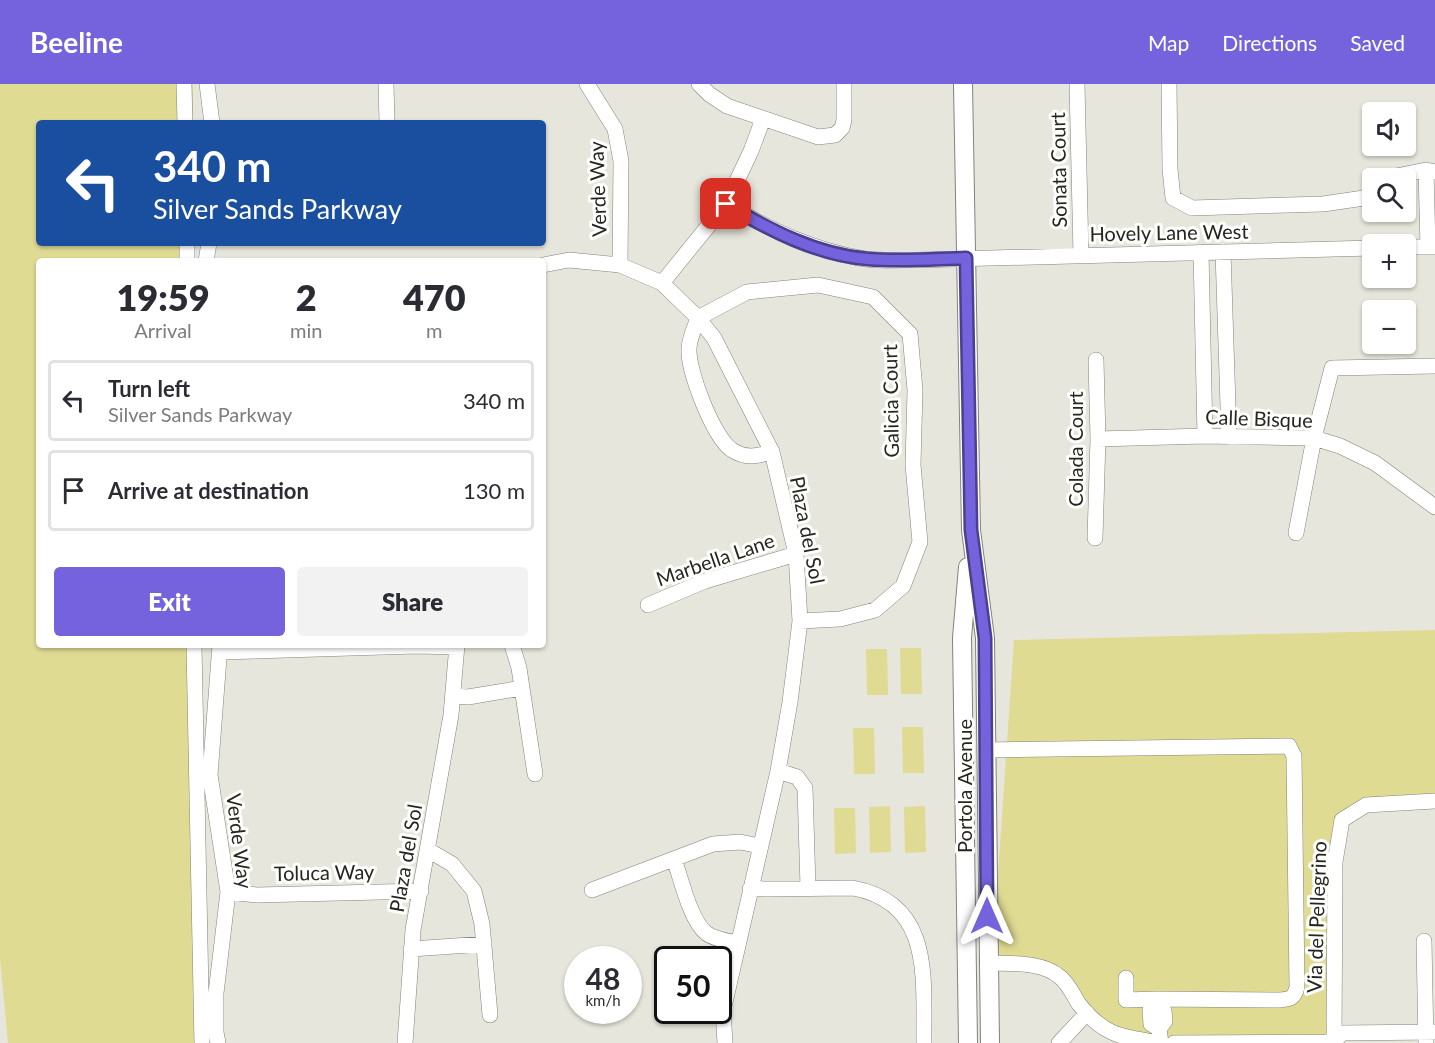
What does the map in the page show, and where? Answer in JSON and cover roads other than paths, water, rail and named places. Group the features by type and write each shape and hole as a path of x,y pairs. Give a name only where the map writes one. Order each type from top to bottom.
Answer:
{"main road":[{"name":"Portola Avenue","path":"963,84 971,530 962,638 968,1043"},
{"name":"Portola Avenue","path":"971,530 985,638 990,1043"},
{"path":"966,861 974,877 977,949 982,961 988,963"}],"street":[{"path":"184,84 185,120"},
{"path":"207,84 212,120"},
{"path":"386,84 387,120"},
{"name":"Verde Way","path":"587,84 615,129 621,161 620,265"},
{"path":"699,84 727,106 818,137 835,135 842,128 844,84"},
{"name":"Sonata Court","path":"1077,84 1081,255"},
{"path":"1169,84 1170,169 1173,198 1192,207 1323,204 1362,198"},
{"path":"662,283 726,204 763,119"},
{"path":"1416,173 1431,171 1432,247 1416,248"},
{"name":"Hovely Lane West","path":"726,204 764,226 815,248 866,259 917,260 1362,248"},
{"path":"1201,252 1205,436"},
{"path":"1223,252 1229,437"},
{"name":"Plaza del Sol","path":"546,265 569,260 620,265 662,283 698,318 714,338 772,452 796,554 800,621 778,771 723,1011 725,1043"},
{"name":"Galicia Court","path":"698,318 747,292 818,285 873,297 910,334 915,390 913,465 920,542 903,586 875,610 840,619 800,621"},
{"path":"698,318 689,349 694,380 703,404 718,432 731,449 750,457 772,452"},
{"name":"Colada Court","path":"1095,538 1098,440 1096,360"},
{"path":"1296,533 1314,438 1332,368 1435,366"},
{"path":"1203,375 1227,373"},
{"name":"Calle Bisque","path":"1098,440 1205,436 1314,438 1340,446 1375,463 1435,507"},
{"name":"Marbella Lane","path":"648,605 705,581 796,554"},
{"path":"194,648 202,1043"},
{"path":"220,649 285,648"},
{"name":"Plaza del Sol","path":"405,1043 411,949 453,696 457,648"},
{"path":"513,648 517,656 536,774"},
{"name":"Verde Way","path":"218,1043 216,993 228,892 210,775 220,649"},
{"path":"453,696 468,697 522,688"},
{"path":"986,750 1289,746 1294,756 1297,987 1295,996 1279,1000 1157,1002 1126,1000 1126,978"},
{"path":"778,771 797,777 805,788 808,887"},
{"name":"Via del Pellegrino","path":"1335,1042 1335,862 1342,820 1366,805 1435,801"},
{"path":"592,890 723,842 740,842 760,846"},
{"path":"428,850 452,864 474,891 482,924 490,1015"},
{"path":"674,859 694,915 703,929 714,937 737,943"},
{"path":"750,889 837,887 862,890 890,904 916,934 922,958 924,1043"},
{"name":"Toluca Way","path":"228,892 257,895 421,891"},
{"path":"1174,1043 1335,1042 1342,1033 1429,1035 1424,941"},
{"path":"411,949 484,944"},
{"path":"988,963 1032,964 1060,976 1099,1026 1123,1038 1160,1038 1165,1021 1164,1011 1157,1002"},
{"path":"1059,1043 1087,1013"}]}
